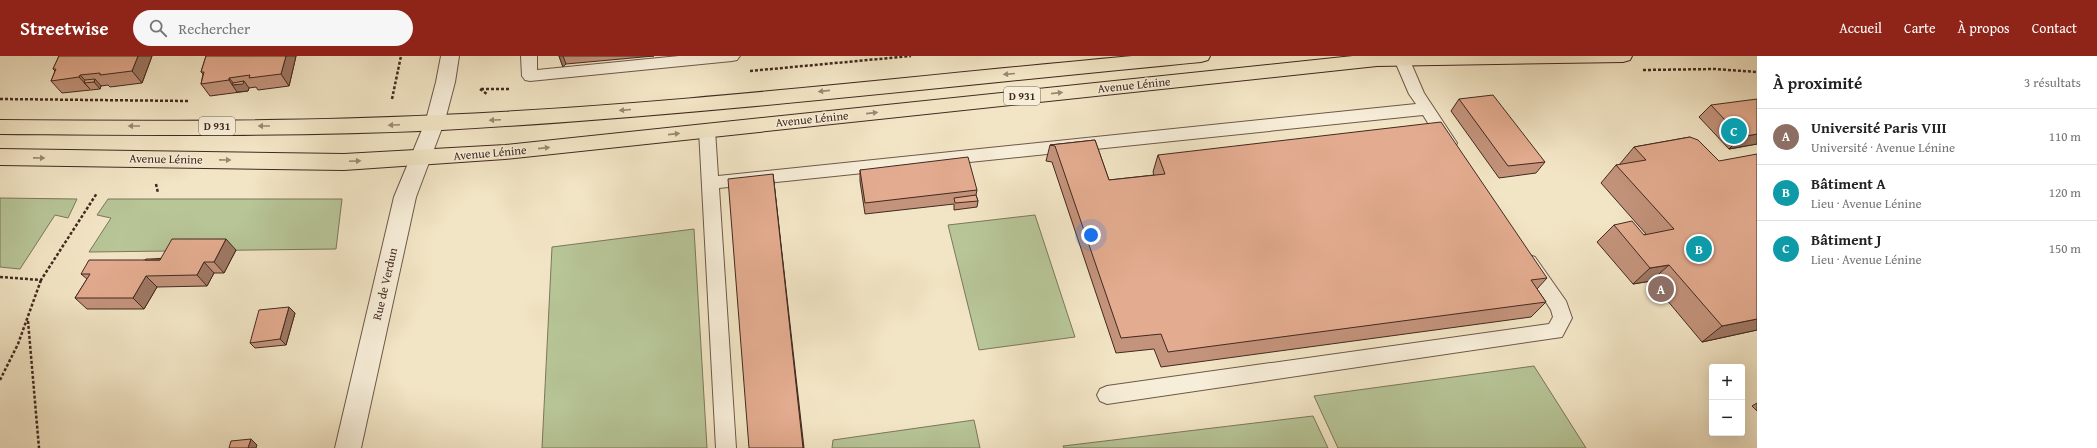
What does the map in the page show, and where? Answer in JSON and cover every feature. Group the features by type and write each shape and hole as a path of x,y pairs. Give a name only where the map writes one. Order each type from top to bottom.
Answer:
{"main road":[{"name":"Avenue Lénine","path":"0,127 359,126 433,123 707,103 1201,56"},
{"name":"Avenue Lénine","path":"0,157 344,162 422,158 505,152 1100,88 1402,59 1623,56"}],"street":[{"name":"Rue de Verdun","path":"348,448 405,197 409,183 422,158 448,77 450,56"}],"lane":[{"path":"529,56 530,76 732,56"},
{"path":"1402,59 1417,94 1458,155"},
{"path":"710,183 1427,109"},
{"path":"708,130 726,448"},
{"path":"1108,395 1555,331 1563,318 1558,307 1519,248"}],"path":[{"path":"393,99 401,56"},
{"path":"0,99 193,101"},
{"path":"155,182 158,193"},
{"path":"0,380 8,366 28,321 41,280 97,193"},
{"path":"0,277 41,280"},
{"path":"28,321 39,448"}],"green space":[{"path":"0,198 77,199 68,218 55,215 20,269 0,267"},
{"path":"108,199 342,199 336,249 89,252 111,218 97,215"},
{"path":"1035,215 1075,337 979,350 948,225"},
{"path":"694,229 707,448 542,448 552,247"},
{"path":"1534,366 1586,448 1338,448 1314,396"},
{"path":"1313,416 1328,448 1064,448 1063,446"},
{"path":"974,420 980,448 832,448 833,440"}],"building":[{"path":"59,56 138,56 132,71 100,75 100,73 80,75 79,77 51,81 56,69 53,69"},
{"path":"206,56 286,56 281,74 249,78 250,75 201,84 204,72 201,72"},
{"path":"95,79 94,82 84,83 85,80"},
{"path":"244,81 243,84 232,85 233,83"},
{"path":"1493,95 1545,162 1508,166 1459,99"},
{"path":"1757,99 1757,134 1741,137 1711,105"},
{"path":"1441,122 1547,278 1531,280 1546,302 1168,352 1161,334 1121,338 1055,146 1050,145 1095,140 1109,180 1165,174 1158,155"},
{"path":"1690,137 1698,140 1719,161 1757,154 1757,319 1722,326 1669,265 1650,268 1614,225 1632,221 1644,235 1674,229 1616,165 1646,160 1634,147"},
{"path":"968,157 977,190 865,203 860,170"},
{"path":"773,174 803,448 749,448 728,179"},
{"path":"976,195 978,201 955,203 954,198"},
{"path":"172,239 226,239 214,262 204,262 197,275 146,276 133,298 75,298 90,274 81,274 89,260 160,260"},
{"path":"146,259 161,259 145,260"},
{"path":"289,307 280,339 250,343 259,310"},
{"path":"251,439 248,448 229,448 231,441"}],"place":[{"name":"Bâtiment J","path":"1734,131"},
{"name":"Bâtiment A","path":"1699,249"},
{"name":"Université Paris VIII","path":"1661,289"}]}
